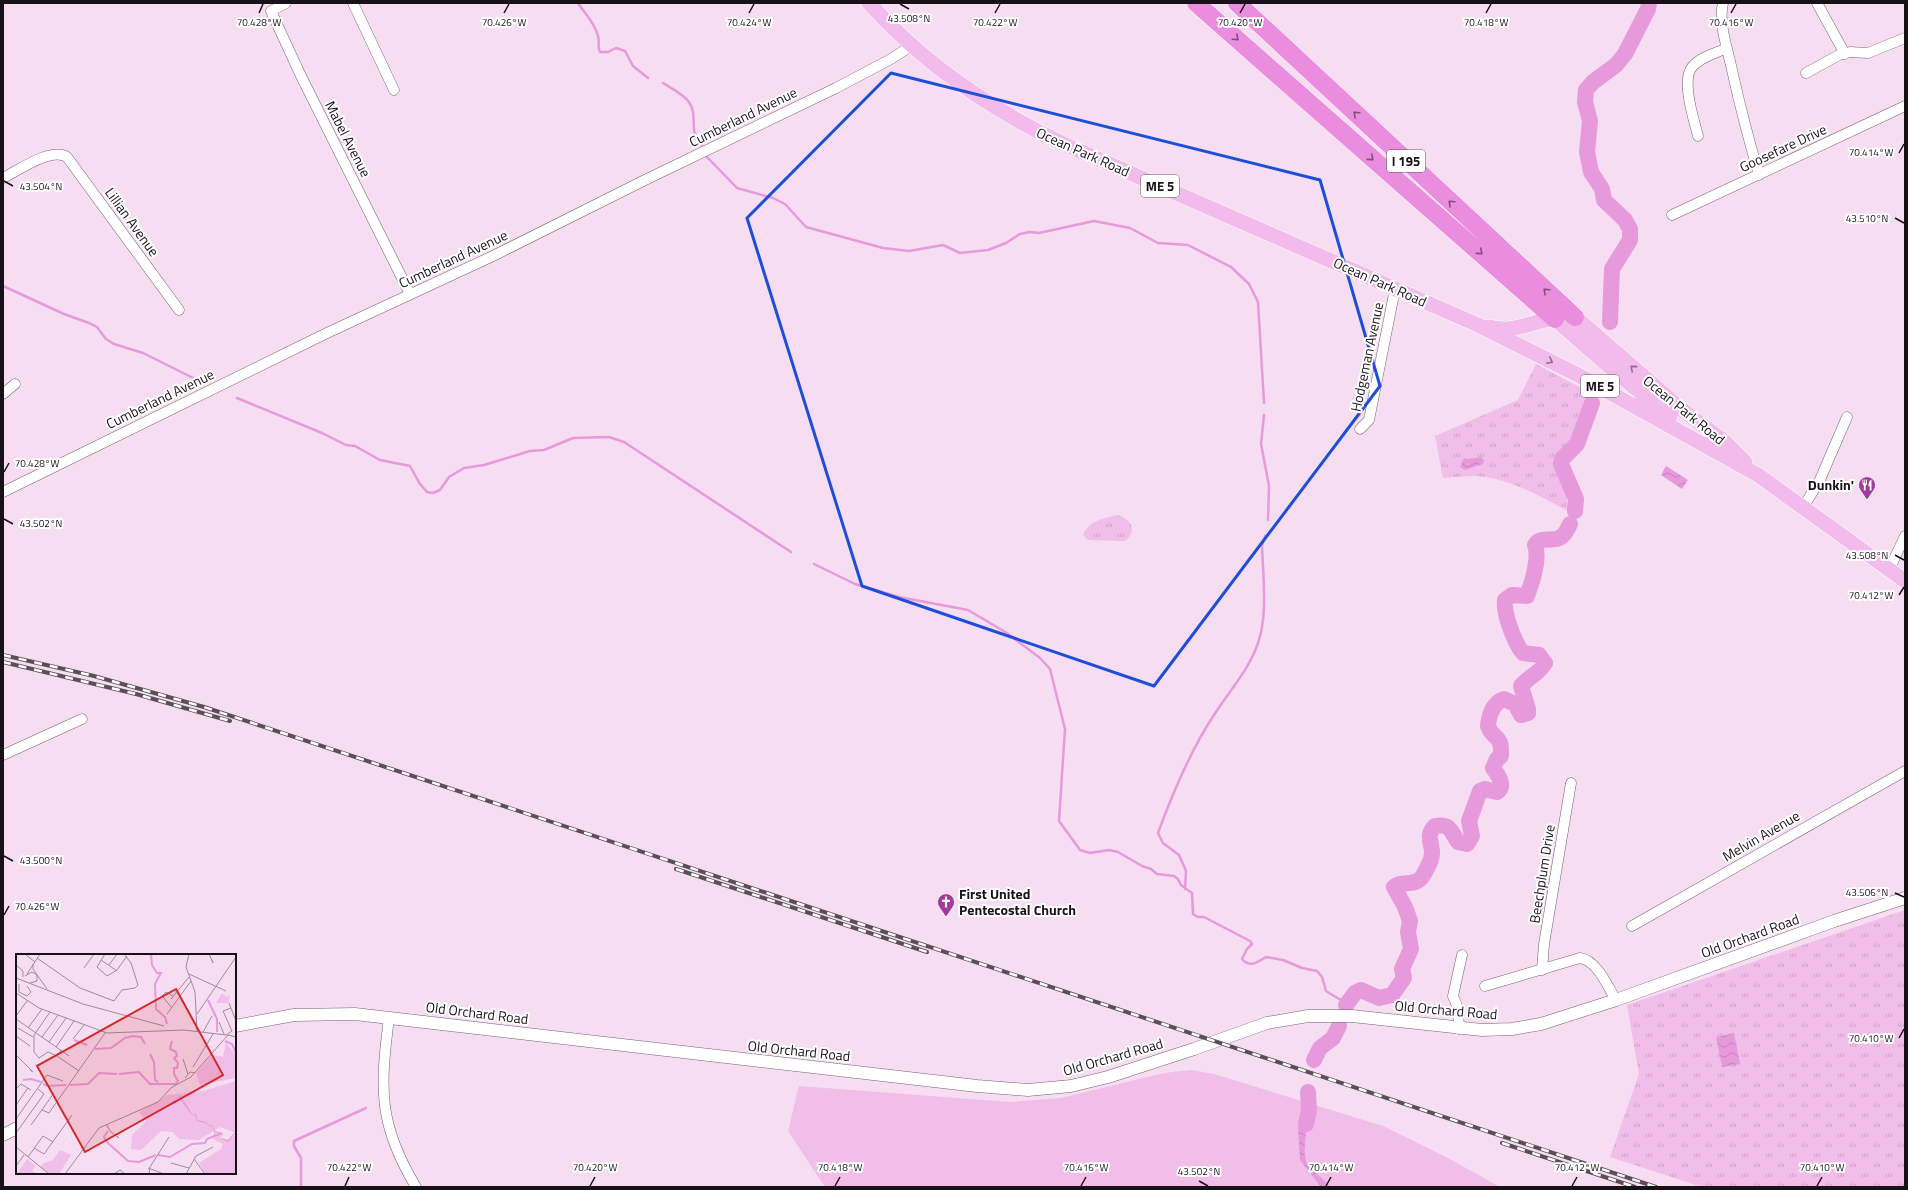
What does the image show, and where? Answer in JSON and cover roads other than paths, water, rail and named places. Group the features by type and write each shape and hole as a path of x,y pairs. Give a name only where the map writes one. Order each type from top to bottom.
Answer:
{"highway":[{"name":"I 195","path":"1196,3 1555,319"},
{"name":"I 195","path":"1237,3 1575,318"}],"main road":[{"name":"Ocean Park Road","path":"869,3 911,46 956,82 1025,126 1080,152 1478,325 1609,391 1758,475 1905,581"},
{"name":"Ocean Park Road","path":"1478,325 1499,329 1530,325 1566,315 1575,318 1680,408 1726,443 1758,475"},
{"path":"1555,319 1633,387 1719,453"},
{"path":"1529,350 1526,340 1530,325"}],"street":[{"name":"Mabel Avenue","path":"286,3 268,7 410,294"},
{"path":"353,3 394,90"},
{"path":"1723,3 1722,17 1727,48 1750,146 1759,175"},
{"path":"1817,3 1845,54"},
{"path":"1806,73 1832,58 1845,54 1868,53 1905,38"},
{"name":"Cumberland Avenue","path":"3,492 327,333 485,260 647,179 836,88 892,59 911,46"},
{"path":"1698,136 1687,84 1688,75 1692,67 1699,61 1727,48"},
{"name":"Goosefare Drive","path":"1672,215 1905,106"},
{"name":"Lillian Avenue","path":"3,178 49,155 60,153 71,161 116,226 179,310"},
{"name":"Hodgeman Avenue","path":"1360,429 1368,420 1395,289"},
{"path":"3,394 15,384"},
{"path":"1802,507 1819,482 1847,417"},
{"path":"1889,570 1905,536"},
{"path":"3,756 82,719"},
{"name":"Melvin Avenue","path":"1632,926 1905,771"},
{"name":"Beechplum Drive","path":"1542,970 1544,944 1571,783"},
{"name":"Old Orchard Road","path":"236,1026 304,1014 355,1014 977,1086 1028,1090 1055,1089 1086,1083 1194,1049 1267,1023 1291,1018 1324,1015 1352,1016 1459,1029 1498,1030 1534,1026 1616,1000 1847,917 1905,898"},
{"path":"1459,1029 1458,1008 1453,996 1462,955"},
{"path":"1485,986 1576,959 1587,960 1595,967 1616,1000"},
{"path":"388,1018 383,1067 384,1105 396,1150 416,1187"},
{"path":"3,1135 16,1128"}],"water":[{"path":"1481,457 1484,460 1483,464 1465,470 1460,467 1464,458 1468,459"},
{"path":"1666,466 1688,480 1682,489 1661,475"},
{"path":"1734,1033 1740,1064 1722,1067 1716,1037"},
{"path":"1305,1101 1312,1104 1305,1144 1306,1159 1310,1168 1330,1187 1321,1187 1300,1160 1298,1128"}],"waterway":[{"path":"578,3 597,31 600,52 608,52 616,48 625,51 633,66 648,78"},
{"path":"1610,322 1612,269 1630,240 1630,229 1625,220 1604,200 1602,189 1591,172 1587,152 1590,121 1585,102 1586,90 1593,82 1616,65 1625,54 1648,9 1649,3"},
{"path":"663,83 689,102 693,113 695,134 702,145"},
{"path":"707,157 737,188 773,198 785,204 806,227 883,248 909,251 943,245 960,253 988,250 1006,243 1020,234 1030,232 1039,233 1094,221 1130,228 1158,243 1188,245 1231,267 1249,284 1258,302 1264,403"},
{"path":"3,286 64,314 89,323 97,327 106,339 114,344 143,353 193,378"},
{"path":"237,398 322,433 346,445 355,446 380,460 410,466 420,484 427,492 433,493 440,490 449,477 464,468 484,465 530,451 544,450 573,438 609,437 624,442 791,552"},
{"path":"1575,511 1576,499 1561,464 1562,459 1577,444 1592,403"},
{"path":"1264,415 1261,444 1269,486 1268,520"},
{"path":"1346,1005 1355,993 1361,990 1379,998 1392,995 1404,978 1402,969 1411,949 1408,932 1410,921 1405,907 1394,887 1400,884 1416,882 1422,877 1429,865 1432,854 1430,841 1432,829 1435,826 1440,825 1447,827 1450,829 1458,842 1467,844 1472,836 1469,821 1480,791 1485,789 1497,792 1500,790 1500,780 1493,768 1497,759 1501,756 1501,748 1499,740 1490,731 1488,726 1489,718 1494,706 1504,699 1515,704 1521,715 1528,713 1521,686 1540,670 1545,663 1539,655 1523,653 1520,649 1513,636 1508,620 1505,600 1512,595 1527,596 1533,578 1537,557 1535,545 1540,540 1558,539 1565,533 1570,524"},
{"path":"1185,889 1186,871 1179,855 1163,843 1158,833 1176,787 1197,743 1244,671 1258,643 1264,608 1262,546 1265,536"},
{"path":"814,564 855,584 899,597 968,610 1007,633 1040,658 1050,669 1065,729 1059,821 1080,850 1090,853 1109,850 1118,852 1142,866 1151,869 1157,874 1174,876 1178,879 1181,885 1192,893 1193,914 1198,917 1204,917 1250,941 1252,944 1247,949 1242,959 1245,962 1251,964 1266,957 1283,960 1302,968 1317,971 1322,977 1326,991 1339,999 1349,1000"},
{"path":"1314,1060 1320,1048 1333,1038 1339,1026"},
{"path":"1306,1124 1309,1110 1308,1092"},
{"path":"301,1187 301,1158 294,1146 294,1141 366,1108"}],"railway":[{"path":"3,655 94,676 204,707 1656,1187"},
{"path":"3,662 136,694 230,721"},
{"path":"676,869 927,952"},
{"path":"1502,1143 1635,1187"}],"place":[{"name":"Dunkin'","path":"1867,500"},
{"name":"First United Pentecostal Church","path":"946,917"}]}
